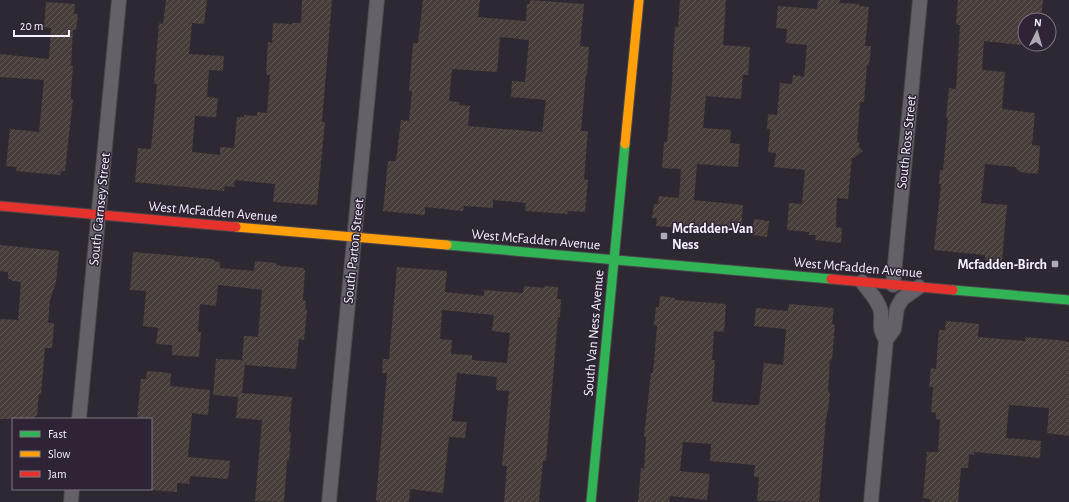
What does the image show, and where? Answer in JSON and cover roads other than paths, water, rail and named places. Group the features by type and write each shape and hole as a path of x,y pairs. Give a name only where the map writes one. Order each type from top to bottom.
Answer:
{"street":[{"name":"South Garnsey Street","path":"79,418 119,0"},
{"name":"South Parton Street","path":"329,502 377,0"},
{"name":"South Van Ness Avenue","path":"591,502 639,0"},
{"name":"South Ross Street","path":"893,285 920,0"},
{"name":"West McFadden Avenue","path":"0,206 1069,300"},
{"path":"862,282 878,304 881,312 880,331 886,340"},
{"path":"871,502 886,340 894,329 897,308 902,299 919,287"},
{"path":"71,502 72,490"}],"place":[{"name":"Mcfadden-Van Ness","path":"664,236"},
{"name":"Mcfadden-Birch","path":"1055,264"}]}
